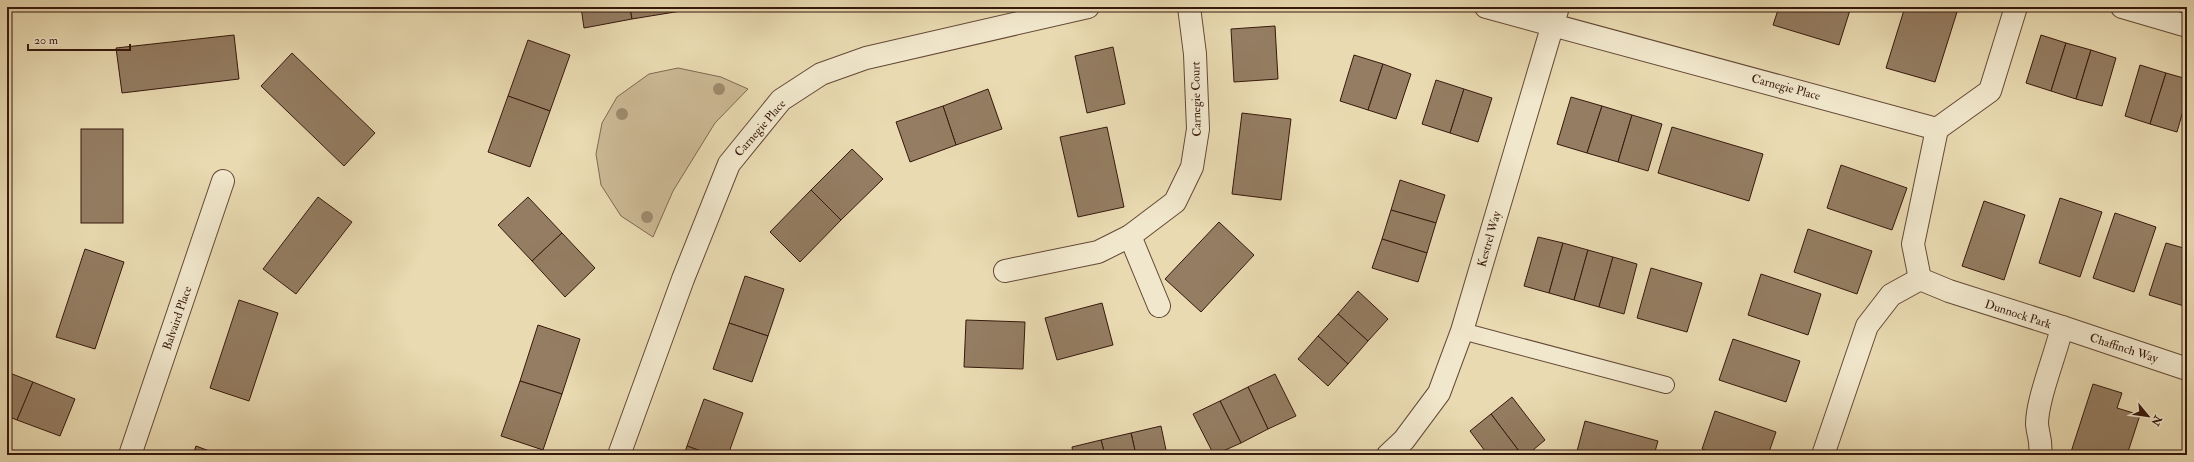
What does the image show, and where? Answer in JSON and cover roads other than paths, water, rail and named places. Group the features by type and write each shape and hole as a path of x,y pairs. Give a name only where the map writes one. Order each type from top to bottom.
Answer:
{"street":[{"name":"Carnegie Place","path":"619,455 729,164 781,100 821,74 866,58 1088,7"},
{"name":"Carnegie Court","path":"1005,271 1098,252 1130,236 1175,202 1192,167 1198,129 1195,54 1189,7"},
{"name":"Carnegie Place","path":"1486,7 1555,16 1937,129"},
{"path":"1823,455 1867,326 1891,295 1920,279 1913,244 1937,129 1990,92 2016,7"},
{"path":"2122,7 2187,26"},
{"name":"Kestrel Way","path":"1388,455 1404,440 1439,393 1462,331 1555,16"},
{"name":"Balvaird Place","path":"130,455 223,181"},
{"path":"1130,236 1159,306"},
{"name":"Dunnock Park","path":"1920,279 1949,291 2062,327 2042,395 2038,417 2037,424 2042,442 2040,455"},
{"name":"Chaffinch Way","path":"2062,327 2187,369"}],"lane":[{"path":"1462,331 1666,385"}]}
